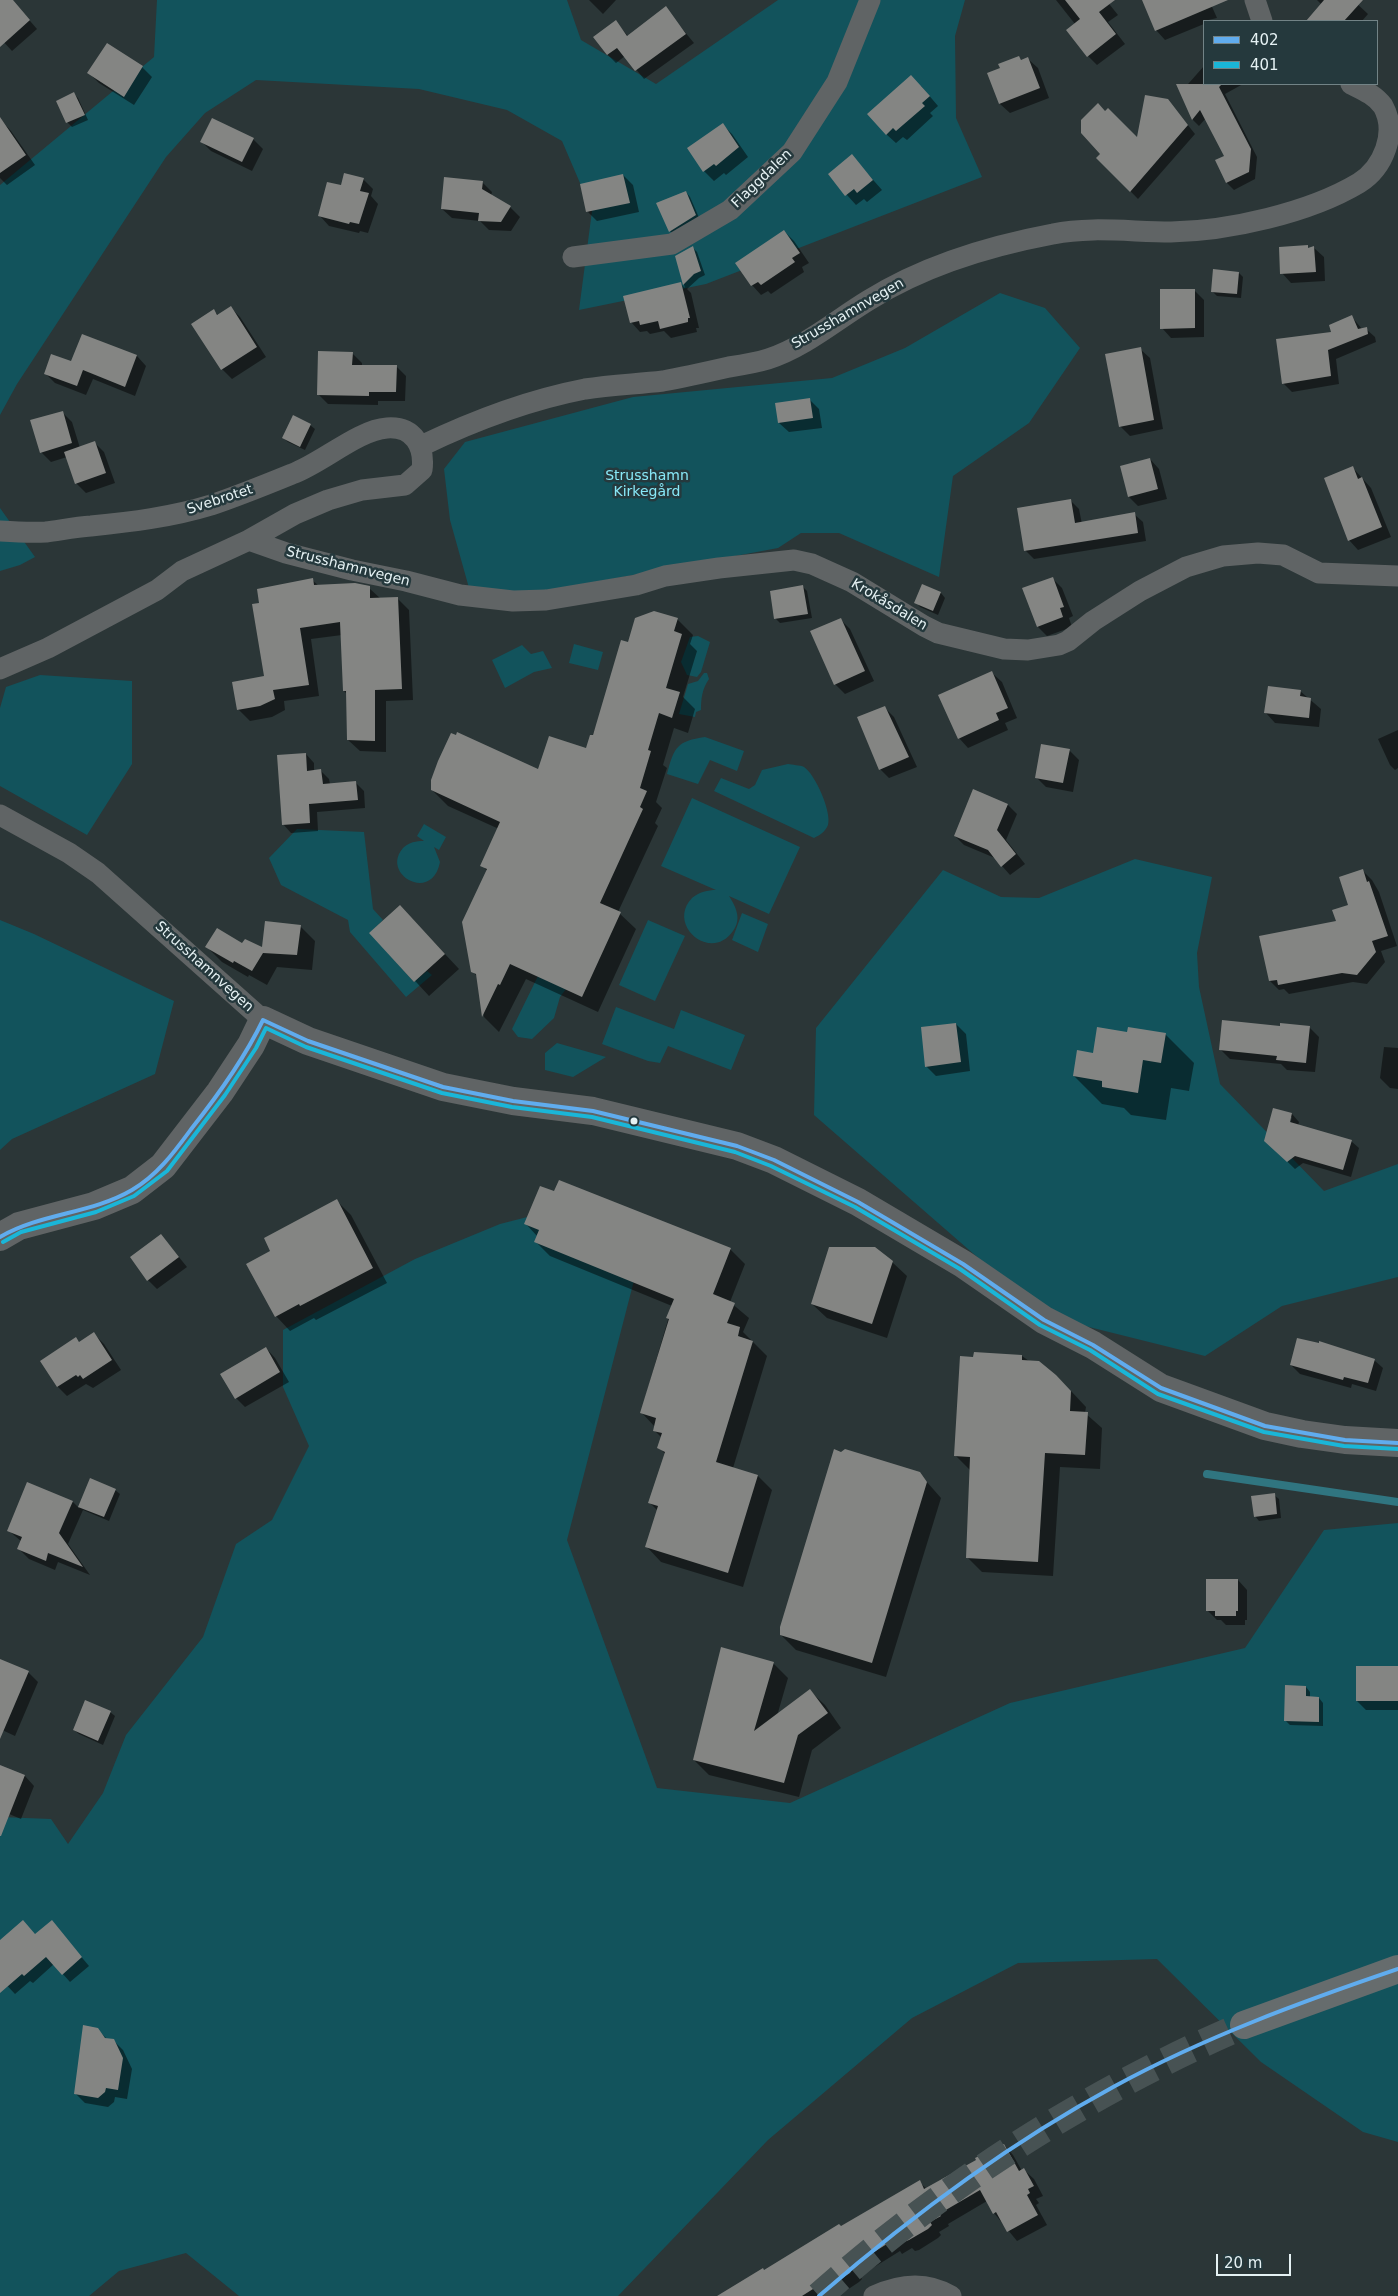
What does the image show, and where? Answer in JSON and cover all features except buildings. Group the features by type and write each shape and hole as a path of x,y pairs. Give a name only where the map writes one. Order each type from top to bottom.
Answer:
{"main road":[{"path":"1244,2026 1346,1986 1398,1969"}],"street":[{"name":"Flaggdalen","path":"573,257 672,244 730,210 792,152 837,82 870,0"},
{"path":"1255,0 1262,20"},
{"name":"Strusshamnvegen","path":"421,446 480,419 560,394 664,380 768,359 818,335 870,299 951,260 1068,231 1172,232 1233,227 1312,204 1357,184 1369,176 1378,168 1387,150 1390,129 1383,106 1371,94 1353,85"},
{"name":"Svebrotet","path":"0,532 43,532 136,521 176,514 210,505 302,471 358,437 374,430 389,427 402,430 414,436 421,446"},
{"path":"0,669 48,648 157,590 182,571 249,540 295,514 328,500 362,490 405,484 422,470 424,458 421,446"},
{"name":"Strusshamnvegen","path":"249,540 320,563 447,591"},
{"name":"Krokåsdalen","path":"447,591 512,601 546,600 636,585 665,576 794,560 812,564 852,582 938,633 1004,649 1028,650 1064,643 1093,621 1140,591 1186,567 1223,556 1258,553 1283,555 1319,573 1398,576"},
{"name":"Strusshamnvegen","path":"0,815 69,853 98,873 263,1020 308,1041 443,1087 512,1101 593,1110 737,1146 774,1160 858,1202 963,1264 1044,1320 1093,1346 1161,1388 1265,1426 1302,1434 1398,1443"},
{"path":"0,1237 19,1226 94,1206 132,1190 163,1166 220,1092 251,1045 263,1020"},
{"path":"874,2296 899,2287 915,2285 940,2290 951,2296"}],"green space":[{"path":"157,0 567,0 581,40 656,84 778,0 965,0 955,36 956,118 982,177 706,284 579,310 592,211 562,141 507,110 419,89 256,80 205,113 166,157 17,384 0,415 0,185 154,57"},
{"name":"Strusshamn Kirkegård","path":"1000,293 1045,308 1080,348 1029,423 953,476 939,577 839,533 801,533 778,548 532,594 469,588 450,520 444,469 465,442 633,397 832,378 905,348"},
{"path":"0,508 35,557 20,565 0,571"},
{"path":"698,636 710,642 701,672 697,677 687,675 681,662 690,637"},
{"path":"574,644 603,652 598,670 569,663"},
{"path":"522,645 531,654 543,651 552,668 534,672 505,688 492,660"},
{"path":"704,673 707,673 709,679 702,694 701,710 696,712 695,717 679,714 688,684 698,681"},
{"path":"40,675 132,681 132,764 87,835 0,786 0,708 6,687"},
{"path":"705,737 744,751 737,771 710,760 698,784 667,774 672,757 678,747 688,741"},
{"path":"788,764 804,767 813,777 822,794 829,819 828,825 822,833 814,838 714,791 721,778 749,789 755,785 762,770"},
{"path":"692,798 800,847 769,914 729,896 737,913 736,927 724,940 714,943 704,942 694,937 684,919 685,908 692,898 710,890 716,890 661,866"},
{"path":"424,824 446,837 439,850 434,847 440,862 435,875 428,881 419,883 410,881 402,875 398,867 398,858 403,848 408,844 424,841 417,836"},
{"path":"297,829 364,832 373,909 383,920 370,933 414,982 427,971 432,975 406,997 350,932 348,920 281,885 269,858"},
{"path":"1135,859 1212,877 1197,953 1199,987 1220,1084 1324,1191 1398,1164 1398,1277 1282,1306 1205,1356 1045,1316 814,1115 816,1028 943,870 1001,897 1039,898"},
{"path":"742,913 768,924 758,952 732,940"},
{"path":"0,920 34,934 174,1001 155,1074 12,1139 0,1150"},
{"path":"648,920 685,936 655,1001 619,985"},
{"path":"538,976 566,989 560,997 554,1018 532,1039 518,1037 512,1029"},
{"path":"616,1007 674,1029 681,1010 745,1035 731,1070 668,1046 660,1063 648,1061 602,1044"},
{"path":"557,1043 606,1057 573,1077 545,1070 545,1053"},
{"path":"578,1204 638,1265 567,1540 657,1788 790,1803 1010,1703 1245,1648 1324,1530 1398,1523 1398,2142 1363,2132 1261,2062 1157,1959 1018,1963 912,2018 768,2140 618,2296 239,2296 186,2253 119,2271 89,2296 0,2296 0,1817 51,1819 68,1844 103,1793 126,1735 203,1637 236,1544 272,1520 309,1446 283,1387 283,1330 415,1259 500,1224"}],"waterway":[{"path":"1207,1474 1398,1502"}],"tunnel":[{"path":"819,2296 917,2215 1021,2143 1074,2110 1130,2080 1186,2051 1244,2025"}],"transit line":[{"name":"402","path":"0,1237 32,1223 116,1198 132,1190 150,1177 172,1154 221,1089 248,1049 263,1020 308,1041 443,1087 513,1101 593,1111 737,1146 774,1160 858,1202 963,1264 1044,1320 1093,1345 1161,1388 1265,1426 1345,1440 1398,1443"},
{"name":"401","path":"3,1242 21,1232 96,1212 134,1196 167,1171 225,1095 256,1048 266,1028 306,1047 442,1093 512,1107 592,1117 735,1152 771,1166 855,1207 960,1269 1040,1325 1090,1350 1158,1394 1264,1432 1344,1446 1398,1449"},
{"name":"402","path":"819,2296 889,2238 961,2183 1075,2108 1149,2068 1219,2036 1326,1994 1398,1969"}]}
